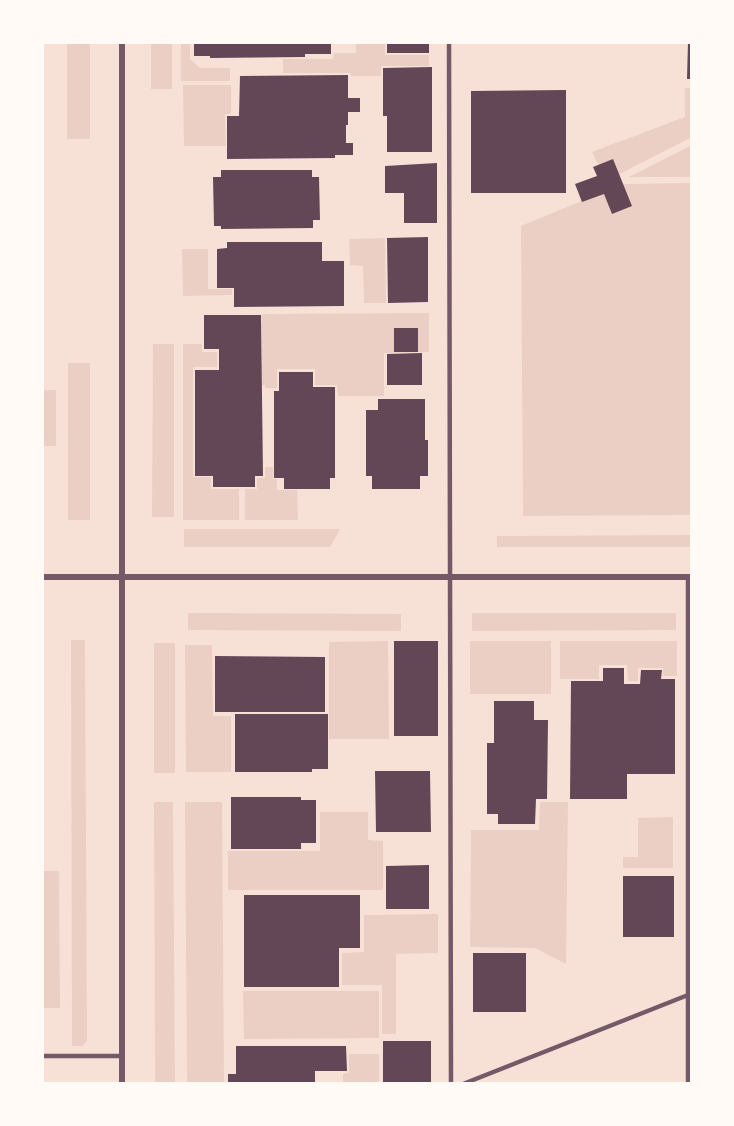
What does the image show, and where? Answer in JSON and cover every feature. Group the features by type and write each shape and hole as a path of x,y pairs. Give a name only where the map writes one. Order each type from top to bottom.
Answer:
{"street":[{"path":"122,42 122,1084"},
{"path":"42,577 690,577"}],"lane":[{"path":"449,42 451,1084"},
{"path":"688,1084 690,577"},
{"path":"463,1084 688,995"},
{"path":"42,1056 122,1056"}],"shaded area":[{"path":"67,42 90,42 90,139 67,139"},
{"path":"151,42 172,42 172,89 151,89"},
{"path":"181,42 190,42 190,59 200,68 230,68 230,81 181,81"},
{"path":"356,42 385,42 385,55 429,55 429,66 381,66 381,76 351,76 350,73 283,73 283,59 333,59 334,53 356,53"},
{"path":"183,85 231,85 231,114 225,114 226,146 184,146"},
{"path":"685,88 692,88 692,137 606,181 592,152 685,117"},
{"path":"692,145 692,177 629,177"},
{"path":"692,183 692,515 523,516 521,226 623,184"},
{"path":"385,238 386,303 364,303 363,266 350,265 349,239"},
{"path":"182,249 208,249 208,289 232,289 232,295 183,296"},
{"path":"429,313 429,352 384,353 384,396 338,396 337,385 315,385 315,369 277,369 277,388 265,388 265,385 262,385 262,314"},
{"path":"153,344 174,344 174,517 152,517"},
{"path":"183,344 202,344 202,352 217,352 217,367 193,367 193,477 211,477 211,489 239,489 239,520 183,520"},
{"path":"68,363 90,363 90,520 68,520"},
{"path":"42,390 56,390 56,446 42,446"},
{"path":"265,467 273,467 273,479 277,479 277,490 297,490 298,520 245,520 245,489 257,489 257,478 265,478"},
{"path":"184,529 340,529 330,547 184,547"},
{"path":"692,535 692,547 497,547 497,536"},
{"path":"188,613 401,614 401,631 188,630"},
{"path":"472,613 676,613 676,630 472,631"},
{"path":"71,640 85,640 87,1041 82,1046 72,1046"},
{"path":"388,641 389,739 329,739 329,642"},
{"path":"470,641 551,641 551,694 470,694"},
{"path":"560,641 677,641 677,676 663,676 663,668 638,668 638,681 628,681 627,665 599,665 599,679 560,679"},
{"path":"154,643 175,643 175,773 154,773"},
{"path":"185,645 212,645 213,716 231,716 231,772 186,772"},
{"path":"154,802 173,802 175,1084 155,1084"},
{"path":"185,802 222,802 224,1084 187,1084"},
{"path":"540,802 568,802 566,964 535,948 470,947 471,830 539,830"},
{"path":"320,812 368,812 368,840 383,841 383,890 228,890 228,851 320,851"},
{"path":"673,817 673,868 623,868 623,857 638,857 638,818"},
{"path":"42,871 59,871 60,1008 42,1008"},
{"path":"438,914 438,953 396,954 396,1034 382,1034 382,985 342,985 342,953 364,952 364,915"},
{"path":"243,991 379,991 379,1038 244,1039"},
{"path":"349,1054 379,1054 379,1084 343,1084 343,1074 349,1073"}],"building":[{"path":"194,42 331,42 331,54 305,54 305,57 210,58 210,56 194,56"},
{"path":"387,42 429,42 429,53 387,53"},
{"path":"688,42 692,42 692,79 687,79"},
{"path":"432,67 432,152 387,152 387,116 383,116 383,68"},
{"path":"348,75 348,98 360,98 360,112 348,112 348,125 346,125 346,143 353,143 353,155 335,155 335,158 227,159 227,116 239,116 240,76"},
{"path":"566,90 566,193 471,193 471,91"},
{"path":"613,159 632,206 612,214 604,194 582,202 575,184 597,176 593,167"},
{"path":"437,163 437,223 404,223 404,193 385,193 385,166"},
{"path":"221,170 312,170 312,177 319,177 320,220 313,220 313,228 221,229 221,226 214,226 213,177 221,177"},
{"path":"428,237 428,302 388,303 387,238"},
{"path":"227,242 322,242 322,261 344,261 344,306 234,307 234,288 217,288 217,249 227,248"},
{"path":"204,315 261,315 263,476 255,476 255,487 213,487 213,476 195,476 195,370 219,370 219,349 204,349"},
{"path":"394,328 418,328 418,352 394,352"},
{"path":"422,353 422,385 387,385 387,354"},
{"path":"279,372 313,372 313,387 335,387 335,478 330,478 330,489 284,489 284,478 274,478 274,391 279,391"},
{"path":"378,399 425,399 428,476 420,476 420,489 372,489 372,476 366,476 366,410 378,410"},
{"path":"394,641 438,641 438,736 394,736"},
{"path":"215,656 325,657 325,712 215,712"},
{"path":"603,668 624,668 624,684 640,684 641,670 662,670 661,679 675,679 675,774 627,774 627,799 570,799 571,681 603,681"},
{"path":"494,701 534,701 534,720 548,720 547,799 536,799 535,824 498,824 498,814 487,814 487,743 494,743"},
{"path":"235,714 328,714 328,769 312,769 312,772 235,772"},
{"path":"375,771 430,771 431,832 376,832"},
{"path":"231,797 301,797 301,800 316,800 316,843 301,843 301,849 231,849"},
{"path":"429,865 429,909 386,909 386,866"},
{"path":"623,876 674,876 674,937 623,937"},
{"path":"244,895 360,895 360,948 339,948 339,987 244,987"},
{"path":"473,953 526,953 526,1012 473,1012"},
{"path":"383,1041 431,1041 431,1084 383,1084"},
{"path":"236,1046 346,1046 347,1071 315,1071 315,1084 228,1084 228,1074 236,1074"}]}
